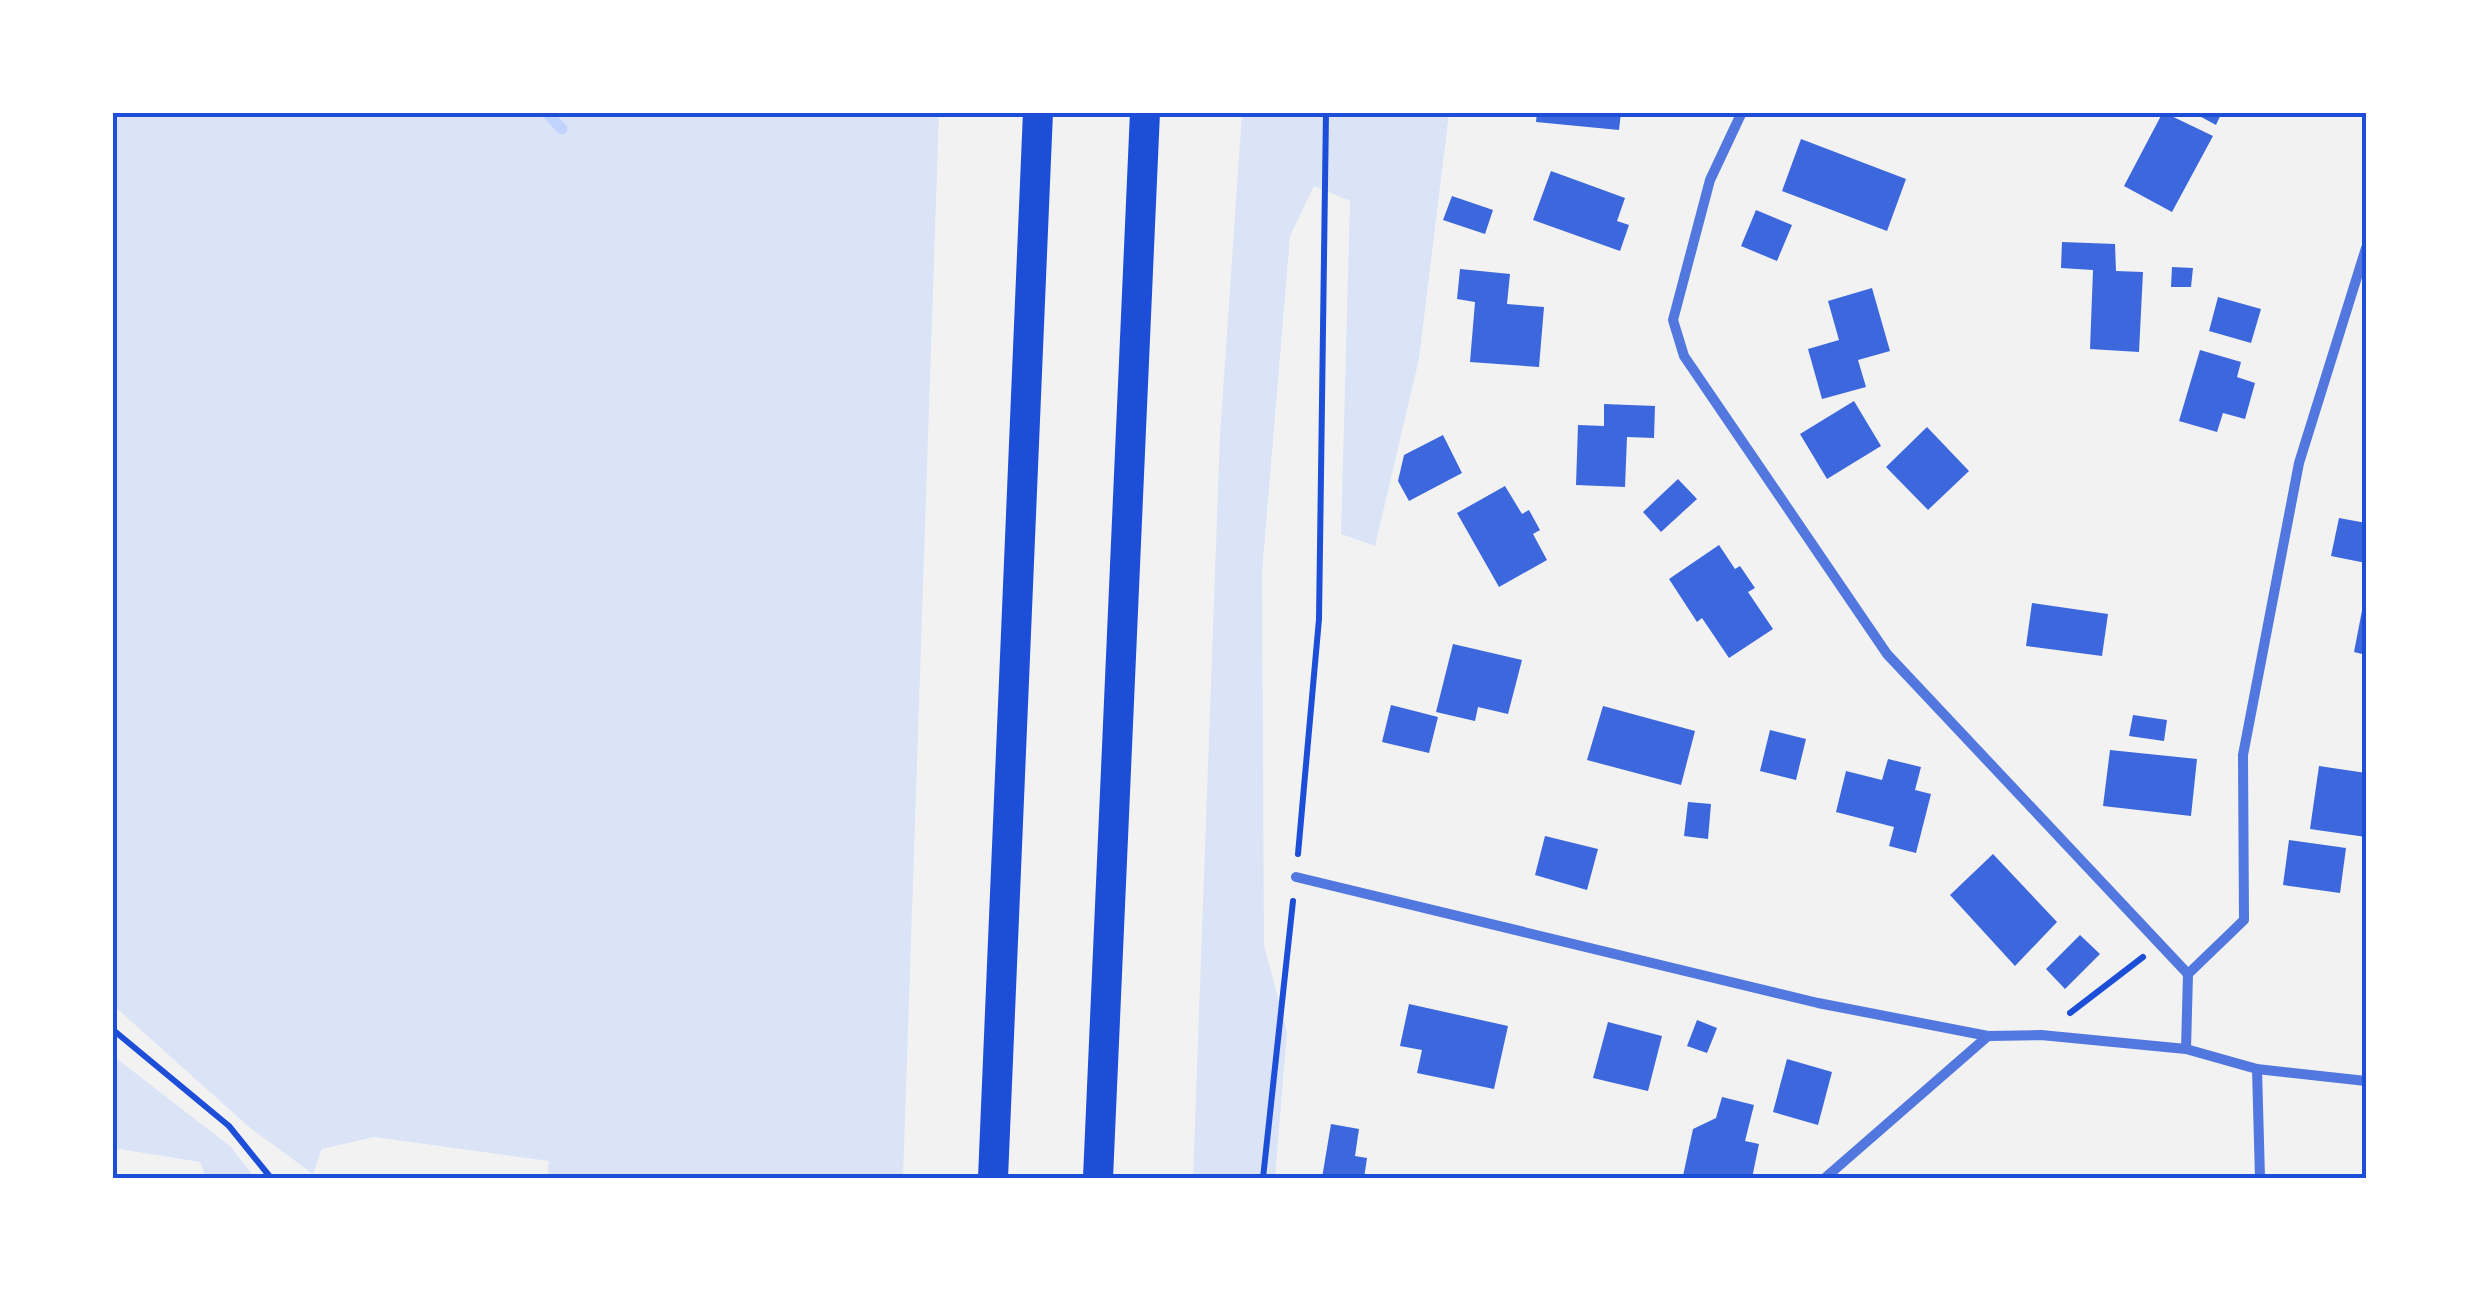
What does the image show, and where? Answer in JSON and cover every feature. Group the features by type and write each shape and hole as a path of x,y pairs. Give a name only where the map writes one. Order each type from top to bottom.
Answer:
{"highway":[{"path":"993,1178 1038,112"},
{"path":"1098,1178 1145,112"}],"street":[{"path":"1742,112 1710,180 1673,320 1684,356 1887,654 2188,974"},
{"path":"2186,1049 2188,974 2244,920 2243,756 2298,463 2366,248"},
{"path":"1296,877 1818,1003 1988,1036 2041,1035 2186,1049 2257,1069 2366,1081"},
{"path":"1825,1178 1988,1036"},
{"path":"2257,1069 2260,1178"}],"path":[{"path":"1263,1178 1319,619 1326,112"},
{"path":"2041,1035 2160,944"},
{"path":"112,1030 229,1126 271,1178"}],"shaded area":[{"path":"113,112 939,113 903,1178 547,1178 549,1161 374,1137 322,1149 313,1174 249,1127 113,1005"},
{"path":"1242,113 1449,113 1419,359 1375,546 1341,534 1350,201 1314,186 1290,236 1262,573 1264,945 1287,1032 1275,1178 1193,1178 1220,435"},
{"path":"112,1055 231,1147 255,1178 206,1178 200,1162 113,1148"}],"building":[{"path":"1537,112 1621,112 1619,130 1536,122"},
{"path":"2163,112 2213,136 2172,212 2124,186"},
{"path":"2192,112 2222,112 2216,125"},
{"path":"1801,139 1906,179 1887,231 1782,191"},
{"path":"1551,171 1625,198 1617,221 1629,225 1620,251 1533,220"},
{"path":"1452,196 1493,210 1485,234 1443,220"},
{"path":"1756,210 1792,225 1777,261 1741,246"},
{"path":"2062,242 2115,244 2116,271 2143,272 2139,352 2090,349 2093,270 2061,268"},
{"path":"2172,267 2193,268 2191,287 2171,287"},
{"path":"1460,269 1510,274 1507,304 1544,307 1539,367 1470,362 1475,302 1457,299"},
{"path":"1872,288 1890,351 1858,360 1866,387 1822,399 1808,349 1839,340 1828,301"},
{"path":"2218,297 2261,309 2251,343 2209,331"},
{"path":"2200,350 2241,362 2237,377 2255,383 2245,419 2223,413 2217,432 2179,421"},
{"path":"1854,401 1881,446 1827,479 1800,434"},
{"path":"1604,404 1655,406 1654,438 1627,437 1625,487 1576,485 1578,425 1604,426"},
{"path":"1927,427 1969,471 1928,510 1886,467"},
{"path":"1443,435 1462,473 1409,501 1398,481 1404,455"},
{"path":"1678,479 1697,499 1661,532 1643,512"},
{"path":"1505,486 1522,514 1529,510 1540,530 1533,534 1547,560 1499,587 1457,513"},
{"path":"2339,518 2366,523 2366,563 2331,556"},
{"path":"1719,545 1735,569 1740,566 1755,588 1748,592 1773,629 1729,658 1702,618 1697,622 1669,579"},
{"path":"2366,595 2366,655 2354,652"},
{"path":"2032,603 2108,614 2102,656 2026,646"},
{"path":"1453,644 1522,660 1508,714 1478,707 1475,721 1436,712"},
{"path":"1391,705 1438,717 1429,753 1382,742"},
{"path":"1603,706 1695,731 1681,785 1587,760"},
{"path":"2133,715 2167,720 2164,741 2129,736"},
{"path":"1770,730 1806,739 1796,780 1760,771"},
{"path":"2110,750 2197,759 2191,816 2103,806"},
{"path":"1888,759 1921,767 1915,790 1931,794 1916,853 1889,846 1894,827 1836,812 1846,771 1882,780"},
{"path":"2319,766 2366,773 2366,837 2310,829"},
{"path":"1688,802 1711,804 1708,839 1684,836"},
{"path":"1545,836 1598,849 1587,890 1535,875"},
{"path":"2289,840 2346,848 2340,893 2283,885"},
{"path":"1993,854 2057,922 2015,966 1950,895"},
{"path":"2080,935 2100,954 2065,989 2046,969"},
{"path":"1409,1004 1508,1026 1494,1089 1417,1073 1422,1050 1400,1046"},
{"path":"1697,1020 1717,1028 1707,1053 1687,1046"},
{"path":"1608,1022 1662,1036 1648,1091 1593,1078"},
{"path":"1787,1059 1832,1072 1818,1125 1773,1112"},
{"path":"1722,1097 1754,1105 1745,1141 1759,1144 1752,1178 1683,1176 1693,1129 1716,1118"},
{"path":"1331,1124 1359,1129 1355,1156 1367,1158 1364,1178 1322,1178"}],"waterway":[{"path":"546,112 562,129"}]}
